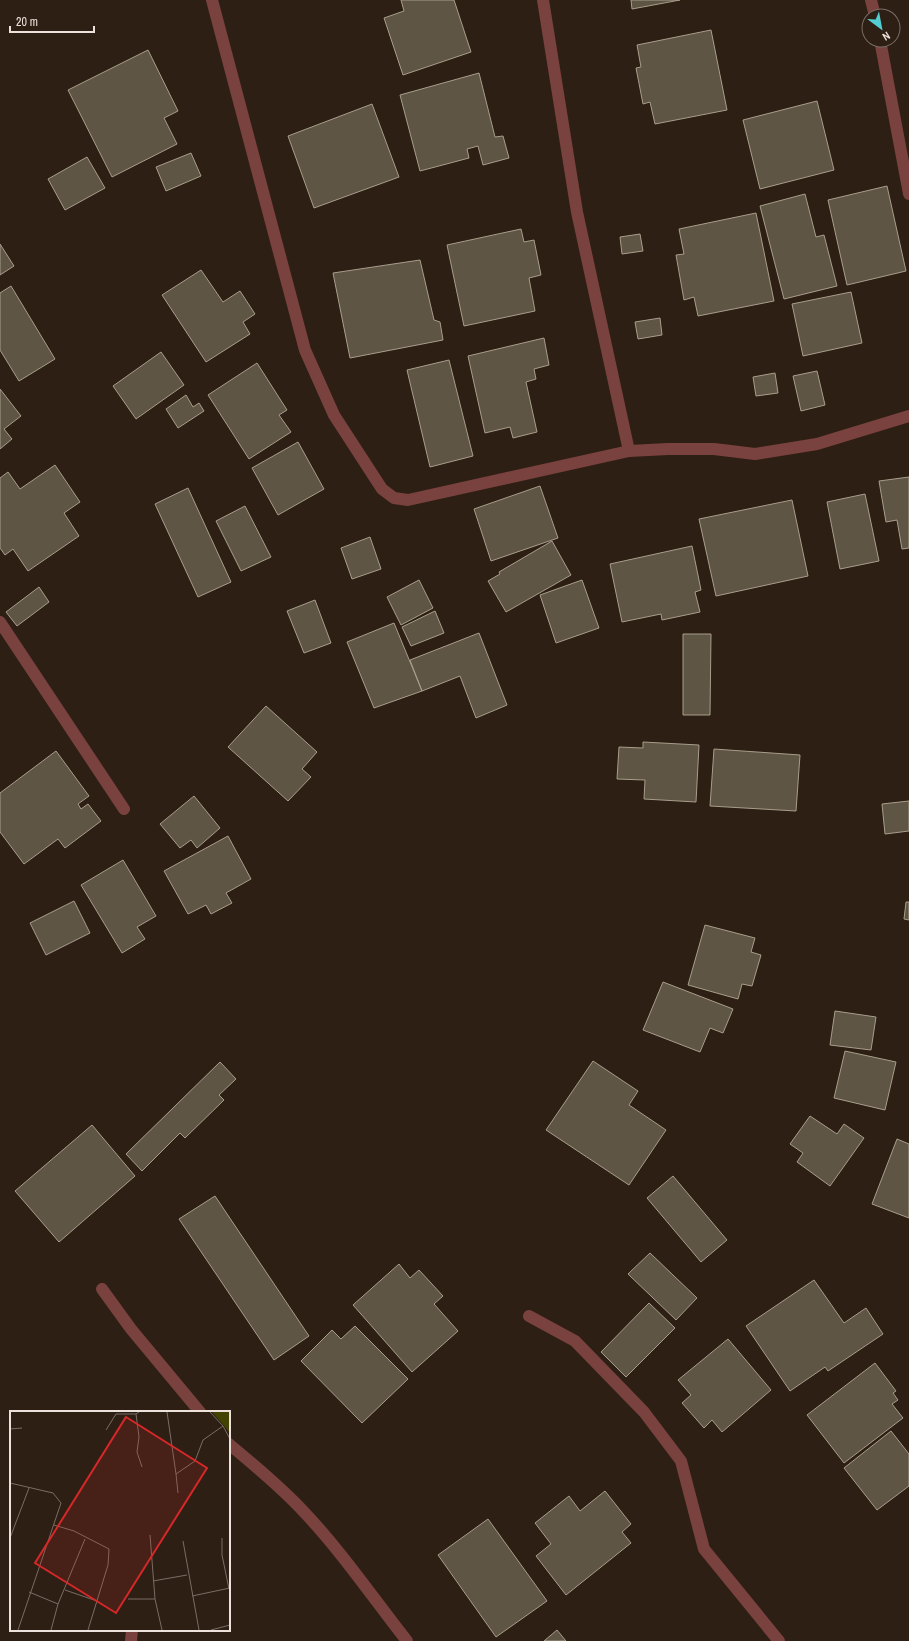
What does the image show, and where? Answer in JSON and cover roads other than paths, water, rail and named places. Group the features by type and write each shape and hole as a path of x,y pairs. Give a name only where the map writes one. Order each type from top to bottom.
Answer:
{"street":[{"path":"544,0 577,212 629,451"},
{"path":"215,1 306,350 334,415 382,489 394,498 408,500 629,451 714,449 755,454 817,444 909,416"},
{"path":"882,48 909,194"},
{"path":"0,622 124,809"},
{"path":"102,1289 132,1329 199,1411"},
{"path":"529,1316 575,1341 644,1412 681,1461 704,1549 780,1641"},
{"path":"230,1445 261,1471 304,1512 346,1562 407,1641"},
{"path":"131,1641 132,1631"}]}
